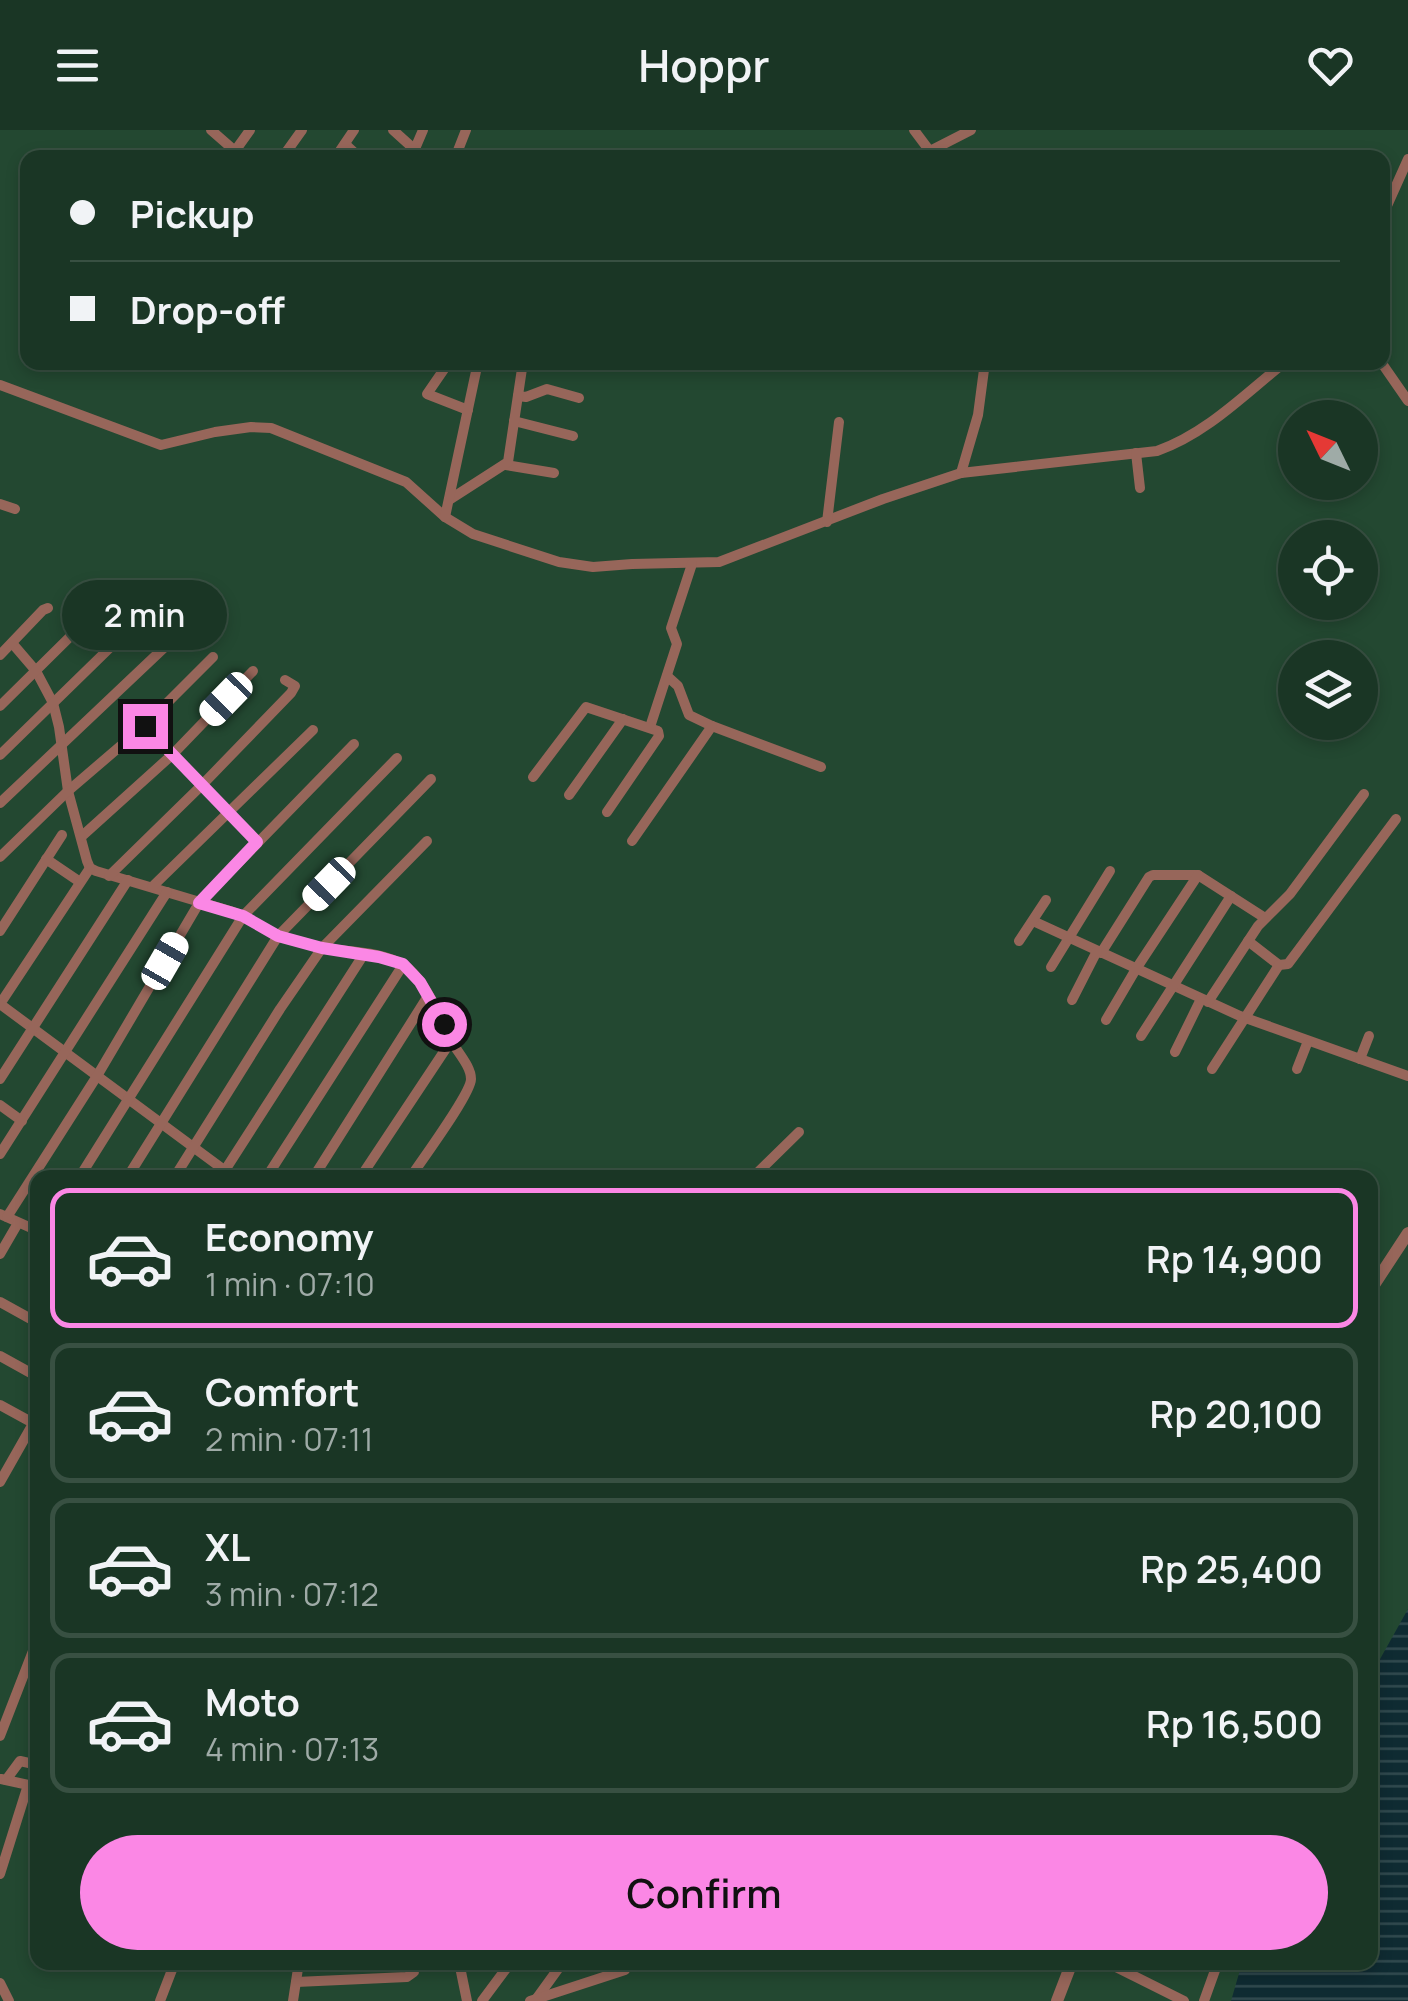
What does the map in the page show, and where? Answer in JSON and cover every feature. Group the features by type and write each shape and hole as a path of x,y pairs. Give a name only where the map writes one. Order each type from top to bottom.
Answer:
{"street":[{"path":"211,130 234,150"},
{"path":"341,150 354,130"},
{"path":"393,130 410,150"},
{"path":"914,130 930,150"},
{"path":"939,150 971,130"},
{"path":"345,144 351,150"},
{"path":"1390,199 1408,159"},
{"path":"443,370 427,394 468,410"},
{"path":"446,517 476,370"},
{"path":"449,500 508,462 522,370"},
{"path":"961,474 978,415 984,370"},
{"path":"0,385 161,446 251,426 271,428 406,482 446,517 473,534 573,565 593,567 719,562 961,474 1157,451 1179,444 1200,430 1275,370"},
{"path":"1387,370 1408,401"},
{"path":"518,396 547,389 579,398"},
{"path":"514,421 573,436"},
{"path":"827,522 839,422"},
{"path":"1136,453 1140,488"},
{"path":"506,465 554,474"},
{"path":"0,504 15,509"},
{"path":"650,728 676,644 671,628 692,564"},
{"path":"0,656 48,608"},
{"path":"0,706 88,619"},
{"path":"0,755 127,631"},
{"path":"12,643 36,671 53,703 68,791 90,868"},
{"path":"0,803 169,643"},
{"path":"0,857 68,791 145,726 213,657"},
{"path":"81,838 173,754 253,672"},
{"path":"667,676 678,686 689,714 821,767"},
{"path":"109,876 295,689 285,680"},
{"path":"534,776 586,707 658,731 659,736 606,812"},
{"path":"569,795 624,719"},
{"path":"145,726 257,842"},
{"path":"632,841 712,726"},
{"path":"152,887 313,730"},
{"path":"34,1170 97,1076 199,903 354,744"},
{"path":"84,1170 243,916 397,758"},
{"path":"132,1170 278,936 431,779"},
{"path":"1175,1052 1205,1000 1264,918 1290,894 1364,794"},
{"path":"1248,941 1278,965 1288,964 1396,820"},
{"path":"0,931 62,836"},
{"path":"179,1170 322,948 426,841"},
{"path":"46,859 80,882"},
{"path":"90,868 243,916 278,936 403,964 410,970 471,1076 470,1084 415,1170"},
{"path":"90,868 0,1004 221,1170"},
{"path":"1051,967 1110,871"},
{"path":"1072,1000 1099,952 1151,876 1198,875 1264,918"},
{"path":"1106,1020 1198,875"},
{"path":"0,1079 128,880"},
{"path":"0,1154 168,892"},
{"path":"1142,1036 1231,896"},
{"path":"1019,941 1046,900"},
{"path":"1033,921 1244,1018 1408,1076"},
{"path":"230,1170 364,954"},
{"path":"271,1170 403,964"},
{"path":"1212,1069 1278,965"},
{"path":"318,1170 428,996"},
{"path":"1360,1059 1370,1036"},
{"path":"365,1170 451,1041"},
{"path":"1297,1068 1308,1041"},
{"path":"0,1056 10,1064"},
{"path":"1,1109 22,1121"},
{"path":"760,1170 800,1132"},
{"path":"30,1176 3,1216 30,1228"},
{"path":"0,1252 18,1223"},
{"path":"1378,1274 1408,1232"},
{"path":"0,1302 30,1318"},
{"path":"0,1356 30,1372"},
{"path":"0,1405 30,1417"},
{"path":"0,1482 30,1428"},
{"path":"0,1455 12,1461"},
{"path":"0,1736 30,1657"},
{"path":"24,1672 30,1674"},
{"path":"3,1780 20,1761 30,1763"},
{"path":"3,1780 30,1785"},
{"path":"0,1874 30,1794"},
{"path":"160,2001 172,1970"},
{"path":"293,2001 298,1970"},
{"path":"296,1982 407,1977 414,1970"},
{"path":"461,1970 467,2001"},
{"path":"482,2001 505,1970"},
{"path":"534,2000 557,1970"},
{"path":"534,2000 625,1970"},
{"path":"1057,2001 1069,1970"},
{"path":"1122,1970 1184,2001"},
{"path":"1204,2001 1215,1970"},
{"path":"0,1983 9,2001"}],"water":[{"path":"1408,1609 1408,2001 1231,2001 1240,1970 1378,1970 1378,1663"}],"route":[{"path":"145,726 257,842 199,903 243,916 278,936 403,964 420,982 444,1024"}]}
